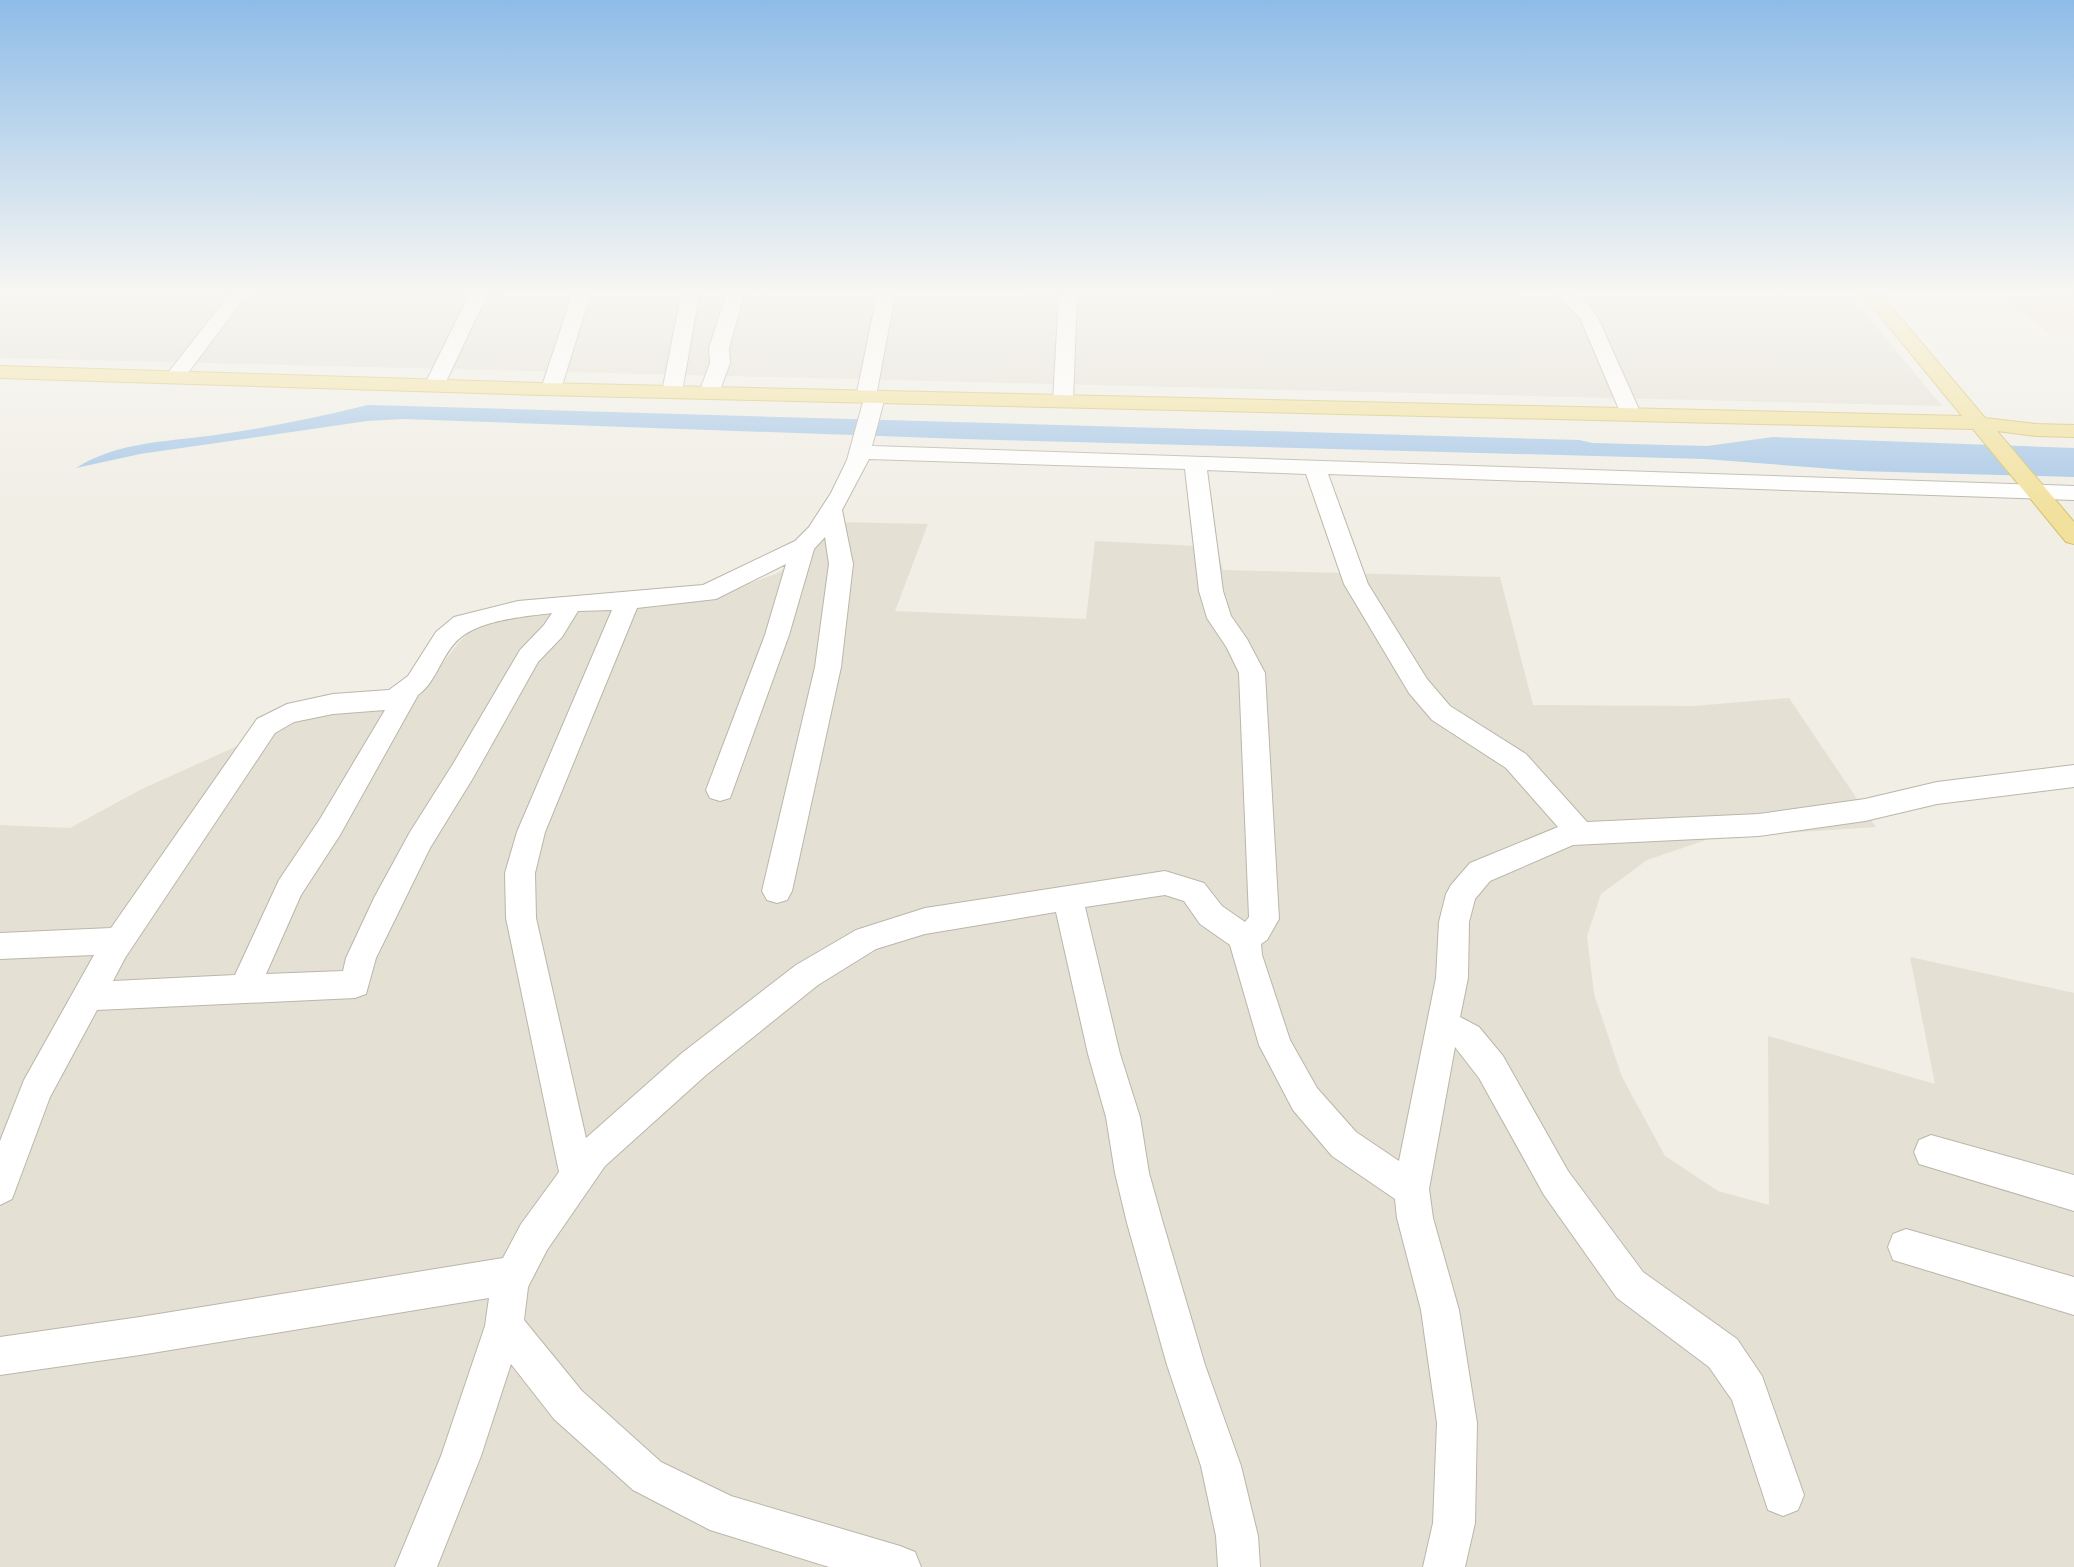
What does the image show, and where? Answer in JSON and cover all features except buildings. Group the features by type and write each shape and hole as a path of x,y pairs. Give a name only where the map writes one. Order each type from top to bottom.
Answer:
{"main road":[{"path":"1933,368 2074,537"},
{"path":"0,372 434,386 1979,423 2036,430 2074,431"},
{"path":"1979,423 2022,416 2074,418"}],"street":[{"path":"174,378 182,368"},
{"path":"434,386 443,368"},
{"path":"551,389 558,368"},
{"path":"672,392 676,368"},
{"path":"709,393 718,368"},
{"path":"0,1187 36,1091 119,941 250,746 266,726 287,714 333,704 376,702 396,698 417,683 445,638 462,623 518,609 628,601 708,592 803,546 817,532 858,460 875,368"},
{"path":"1063,401 1065,368"},
{"path":"1611,368 1631,414"},
{"path":"860,452 2074,493"},
{"path":"1196,464 1214,600 1219,618 1238,645 1252,673 1264,919 1256,931 1245,938"},
{"path":"1316,468 1356,584 1418,686 1441,713 1516,761 1580,833"},
{"path":"777,891 828,668 841,564 831,509"},
{"path":"720,790 777,635 803,546"},
{"path":"577,1176 521,918 520,872 531,832 628,601"},
{"path":"88,996 355,984 361,958 389,898 425,832 463,771 529,656 554,631 570,604"},
{"path":"244,989 289,889 380,743 408,690"},
{"path":"1444,1567 1454,1522 1457,1423 1440,1310 1415,1218 1411,1189 1452,978 1454,922 1461,894 1480,872 1571,834 1759,825 1864,810 1937,793 2074,776"},
{"path":"416,1567 461,1456 504,1326 510,1284 534,1237 577,1176 593,1154 694,1064 807,975 867,939 924,921 1165,883 1194,892 1211,915 1245,938 1247,955 1274,1045 1304,1099 1344,1144 1411,1189"},
{"path":"1068,897 1104,1054 1123,1117 1132,1173 1145,1223 1186,1365 1221,1466 1237,1536 1239,1567"},
{"path":"0,946 119,941"},
{"path":"1443,1024 1468,1037 1491,1066 1556,1182 1630,1285 1723,1352 1748,1390 1783,1495"},
{"path":"1931,1152 2074,1193"},
{"path":"1906,1247 2074,1296"},
{"path":"0,1356 140,1336 514,1275"},
{"path":"504,1326 568,1405 647,1476 726,1515 900,1567"}],"shaded area":[{"path":"410,368 1911,368 1942,406"},
{"path":"837,522 928,524 895,611 1086,619 1095,541 1217,547 1223,570 1500,577 1533,705 1694,706 1789,698 1876,827 1712,838 1647,860 1601,894 1587,936 1594,994 1622,1077 1665,1156 1718,1191 1769,1205 1768,1036 1935,1084 1910,957 2074,993 2074,1567 0,1567 0,825 70,828 142,789 306,715 424,687 461,640 481,622 522,614 584,609 657,607 708,598 776,574 806,556"}],"water":[{"path":"368,405 1579,440 1593,443 1707,446 1773,437 2074,448 2074,477 1859,471 1705,459 963,439 404,419 367,421 140,454 76,468 110,452 128,447 259,428 314,418"}]}
